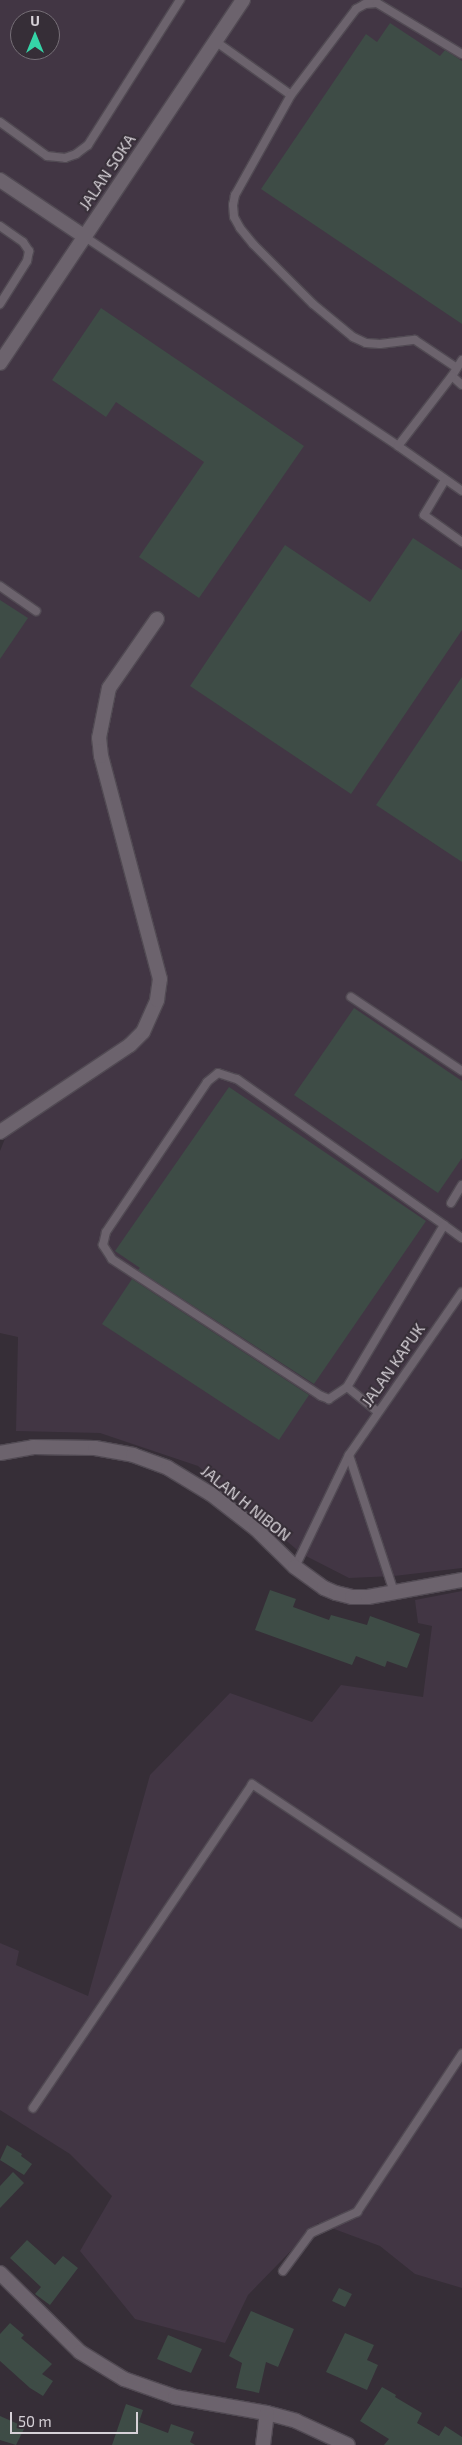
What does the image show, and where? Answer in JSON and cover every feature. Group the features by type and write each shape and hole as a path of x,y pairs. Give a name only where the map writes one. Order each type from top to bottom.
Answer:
{"street":[{"name":"JALAN SOKA","path":"2,355 85,237 243,0"},
{"path":"0,180 85,237"},
{"path":"0,1132 130,1045 144,1032 157,1000 160,979 101,756 99,738 109,688 157,619"},
{"name":"JALAN H NIBON","path":"0,1453 33,1447 94,1448 133,1454 168,1468 211,1494 256,1530 295,1566 324,1588 336,1593 352,1597 368,1597 462,1580"},
{"path":"0,2273 80,2352 124,2379 175,2397 267,2413 304,2424 347,2445"},
{"path":"264,2445 267,2413"}],"lane":[{"path":"0,122 47,156 65,158 76,154 88,145 180,0"},
{"path":"457,368 415,340 380,344 366,343 353,337 312,304 253,244 240,228 234,216 233,205 235,196 291,95 356,9 365,4 377,3 462,54"},
{"path":"215,41 291,95"},
{"path":"0,226 23,242 29,250 27,261 0,304"},
{"path":"85,237 398,446 462,491"},
{"path":"398,446 452,376 462,360"},
{"path":"452,376 462,385"},
{"path":"445,480 424,515 462,542"},
{"path":"0,586 36,611"},
{"path":"351,996 462,1071"},
{"path":"444,1225 347,1387 328,1399 112,1258 103,1245 106,1232 207,1082 218,1073 237,1079 444,1225 462,1238"},
{"path":"451,1203 462,1185"},
{"name":"JALAN KAPUK","path":"295,1566 348,1455 462,1292"},
{"path":"347,1387 378,1411"},
{"path":"348,1455 394,1592"},
{"path":"33,2108 252,1784 462,1924"},
{"path":"283,2271 311,2233 358,2212 462,2054"}],"shaded area":[{"path":"0,0 462,0 462,1568 394,1576 349,1578 302,1554 198,1466 100,1433 16,1431 18,1337 0,1333 0,1151 6,1136 0,1132"},
{"path":"462,1591 462,2288 415,2274 380,2246 318,2223 248,2295 225,2343 135,2319 80,2251 112,2196 70,2154 0,2110 0,1943 19,1951 16,1965 88,1996 150,1775 230,1693 312,1722 341,1685 423,1697 432,1626 418,1623 415,1600"}],"building":[{"path":"390,23 440,56 445,50 462,61 462,324 261,189 366,34 377,42"},
{"path":"101,308 304,446 199,598 139,557 204,462 116,402 106,417 52,380"},
{"path":"413,538 462,570 462,630 351,794 190,686 285,545 370,602"},
{"path":"0,600 28,618 0,659"},
{"path":"462,677 462,862 376,805"},
{"path":"354,1008 462,1081 462,1158 438,1193 294,1095"},
{"path":"229,1087 426,1221 314,1384 138,1270 140,1268 115,1251"},
{"path":"132,1279 309,1395 279,1440 102,1324"},
{"path":"270,1590 296,1599 293,1607 329,1620 331,1615 367,1625 370,1616 420,1634 407,1668 387,1661 385,1667 356,1656 352,1665 255,1630"},
{"path":"7,2145 22,2154 21,2156 32,2164 24,2175 0,2160"},
{"path":"13,2172 24,2183 0,2208 0,2186"},
{"path":"27,2240 55,2265 63,2256 78,2268 50,2305 35,2294 41,2287 10,2258"},
{"path":"339,2288 352,2294 345,2307 332,2301"},
{"path":"251,2311 294,2329 278,2367 266,2362 259,2393 236,2388 242,2363 229,2356"},
{"path":"10,2323 24,2335 21,2338 52,2364 42,2374 53,2381 43,2396 30,2388 0,2361 0,2334"},
{"path":"345,2333 374,2345 367,2360 378,2365 367,2390 326,2372"},
{"path":"168,2335 202,2349 191,2373 157,2359"},
{"path":"382,2387 422,2413 417,2423 439,2436 445,2426 462,2437 462,2445 384,2445 389,2439 360,2421"},
{"path":"126,2404 143,2410 139,2422 168,2433 171,2424 194,2432 190,2442 195,2445 112,2445"},
{"path":"0,2416 25,2427 16,2445 0,2440"}]}
